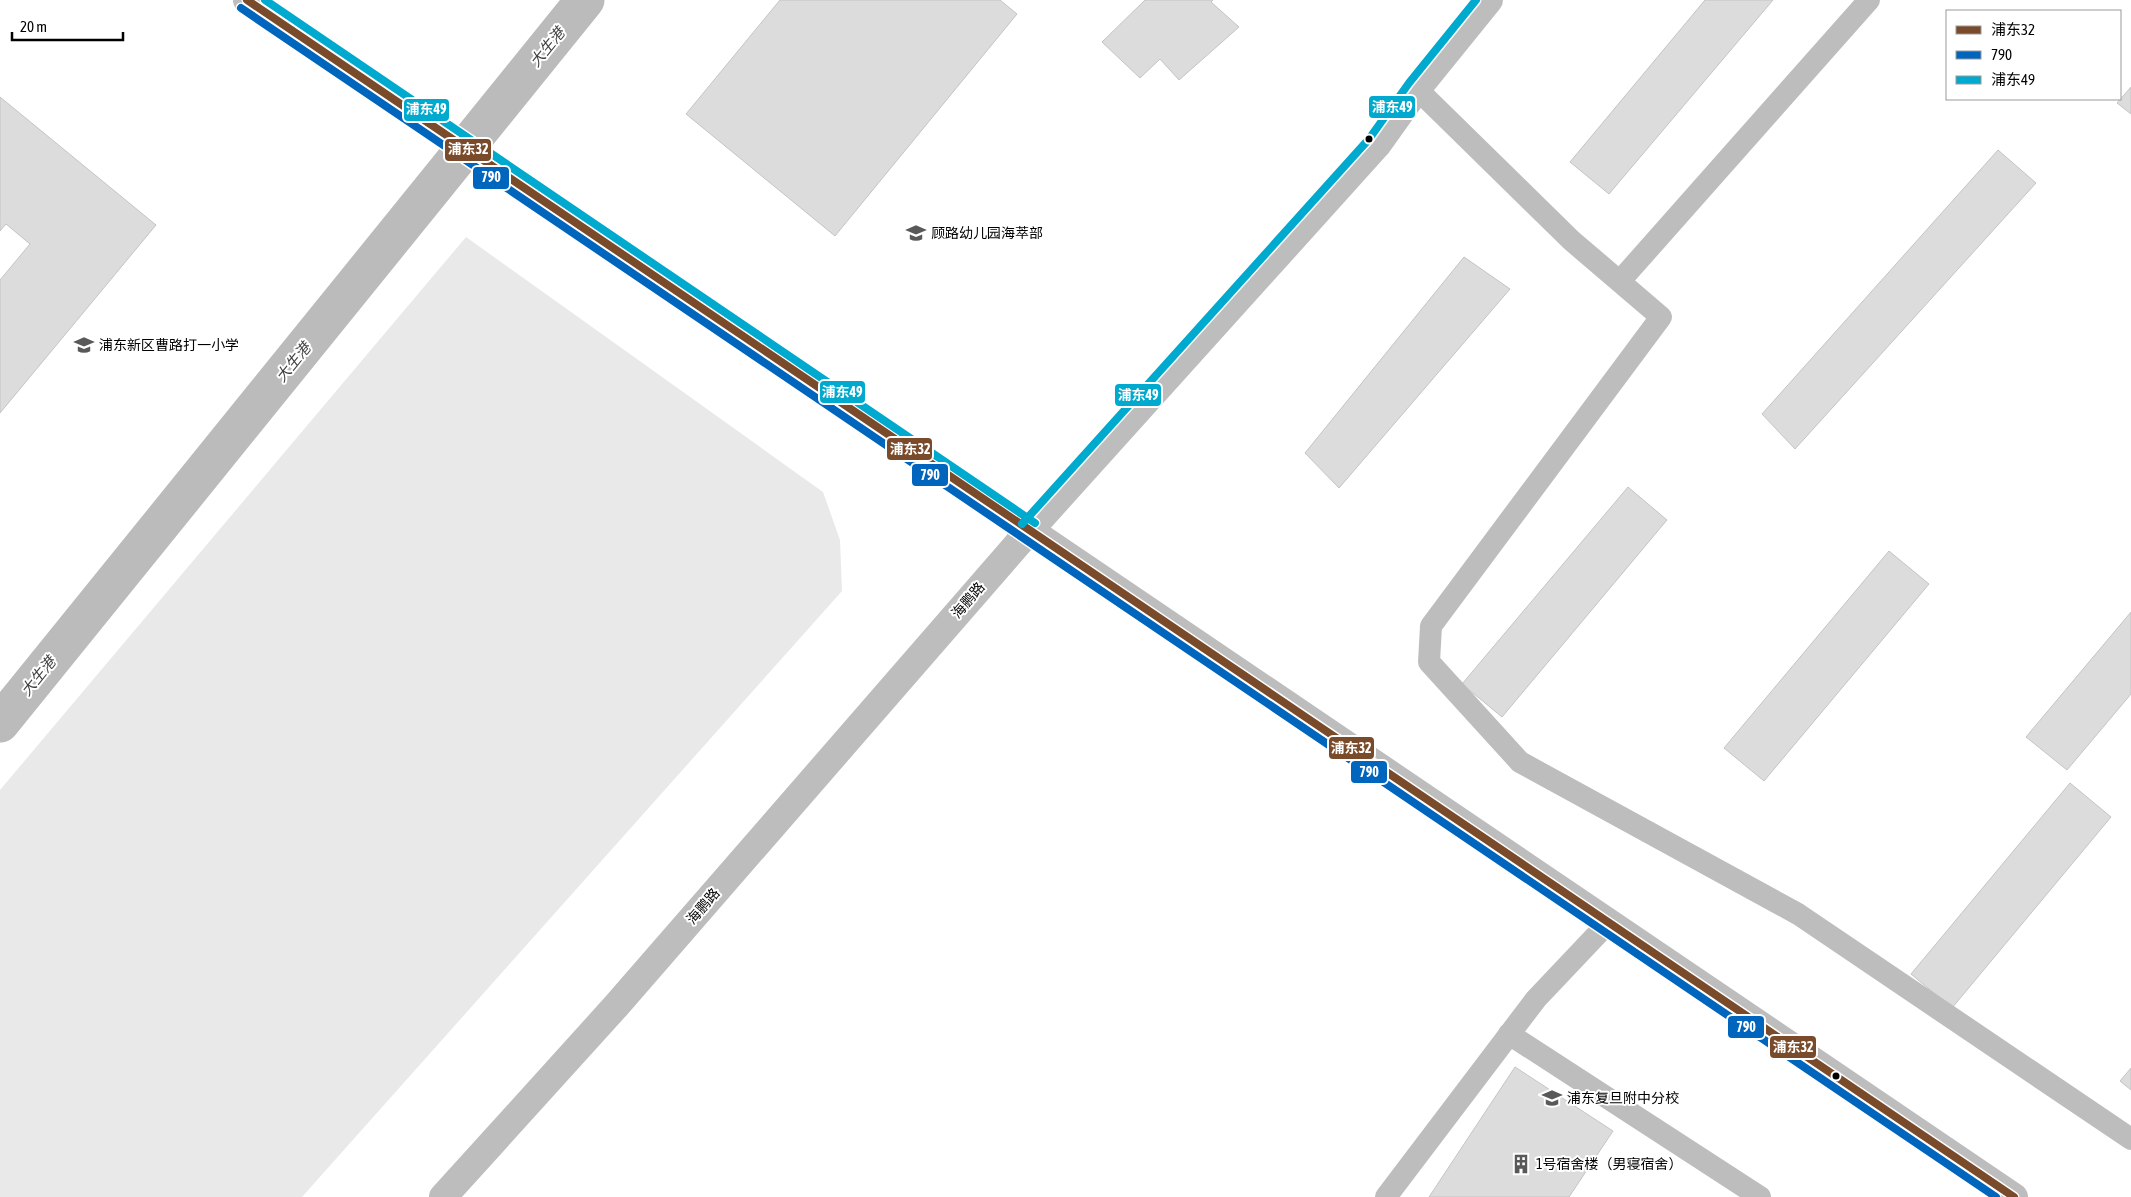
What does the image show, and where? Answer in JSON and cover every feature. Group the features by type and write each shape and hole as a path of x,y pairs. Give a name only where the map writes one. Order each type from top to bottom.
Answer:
{"street":[{"path":"247,0 2014,1197"},
{"name":"海鹏路","path":"443,1197 616,1006 1029,531 1377,145 1417,89 1486,2"}],"lane":[{"path":"1620,281 1869,0"},
{"path":"1417,89 1571,240 1661,318 1431,626 1429,662 1520,762 1798,914 2131,1139"},
{"path":"1386,1197 1536,999 1608,923"},
{"path":"1510,1034 1760,1197"}],"shaded area":[{"path":"466,237 823,492 840,540 842,591 302,1197 0,1197 0,790"}],"building":[{"path":"780,0 1000,0 1017,14 835,236 686,114"},
{"path":"1145,0 1213,0 1211,2 1239,27 1179,80 1160,59 1140,78 1102,42"},
{"path":"1705,0 1773,0 1609,194 1570,162"},
{"path":"2131,87 2131,114 2117,103"},
{"path":"0,97 156,225 0,413 0,280 30,244 6,224 0,231"},
{"path":"1998,150 2036,183 1795,449 1762,414"},
{"path":"1464,257 1510,289 1339,488 1305,453"},
{"path":"1628,487 1667,520 1502,717 1462,684"},
{"path":"1889,551 1929,584 1764,781 1724,748"},
{"path":"2131,612 2131,694 2067,770 2026,737"},
{"path":"2070,783 2111,817 1952,1008 1911,974"},
{"name":"1号宿舍楼（男寝宿舍）","path":"1515,1067 1613,1131 1569,1197 1429,1197"},
{"path":"2131,1068 2131,1090 2120,1081"}],"waterway":[{"name":"大生港","path":"0,723 585,0"}],"transit line":[{"name":"浦东32","path":"247,0 2014,1197"},
{"name":"浦东49","path":"265,0 1035,523"},
{"name":"浦东49","path":"1022,524 1369,139 1409,83 1476,0"},
{"name":"790","path":"241,8 1996,1197"}],"place":[{"name":"顾路幼儿园海萃部","path":"916,233"},
{"name":"浦东新区曹路打一小学","path":"84,345"},
{"name":"浦东复旦附中分校","path":"1552,1098"},
{"name":"1号宿舍楼（男寝宿舍）","path":"1521,1164"}]}
